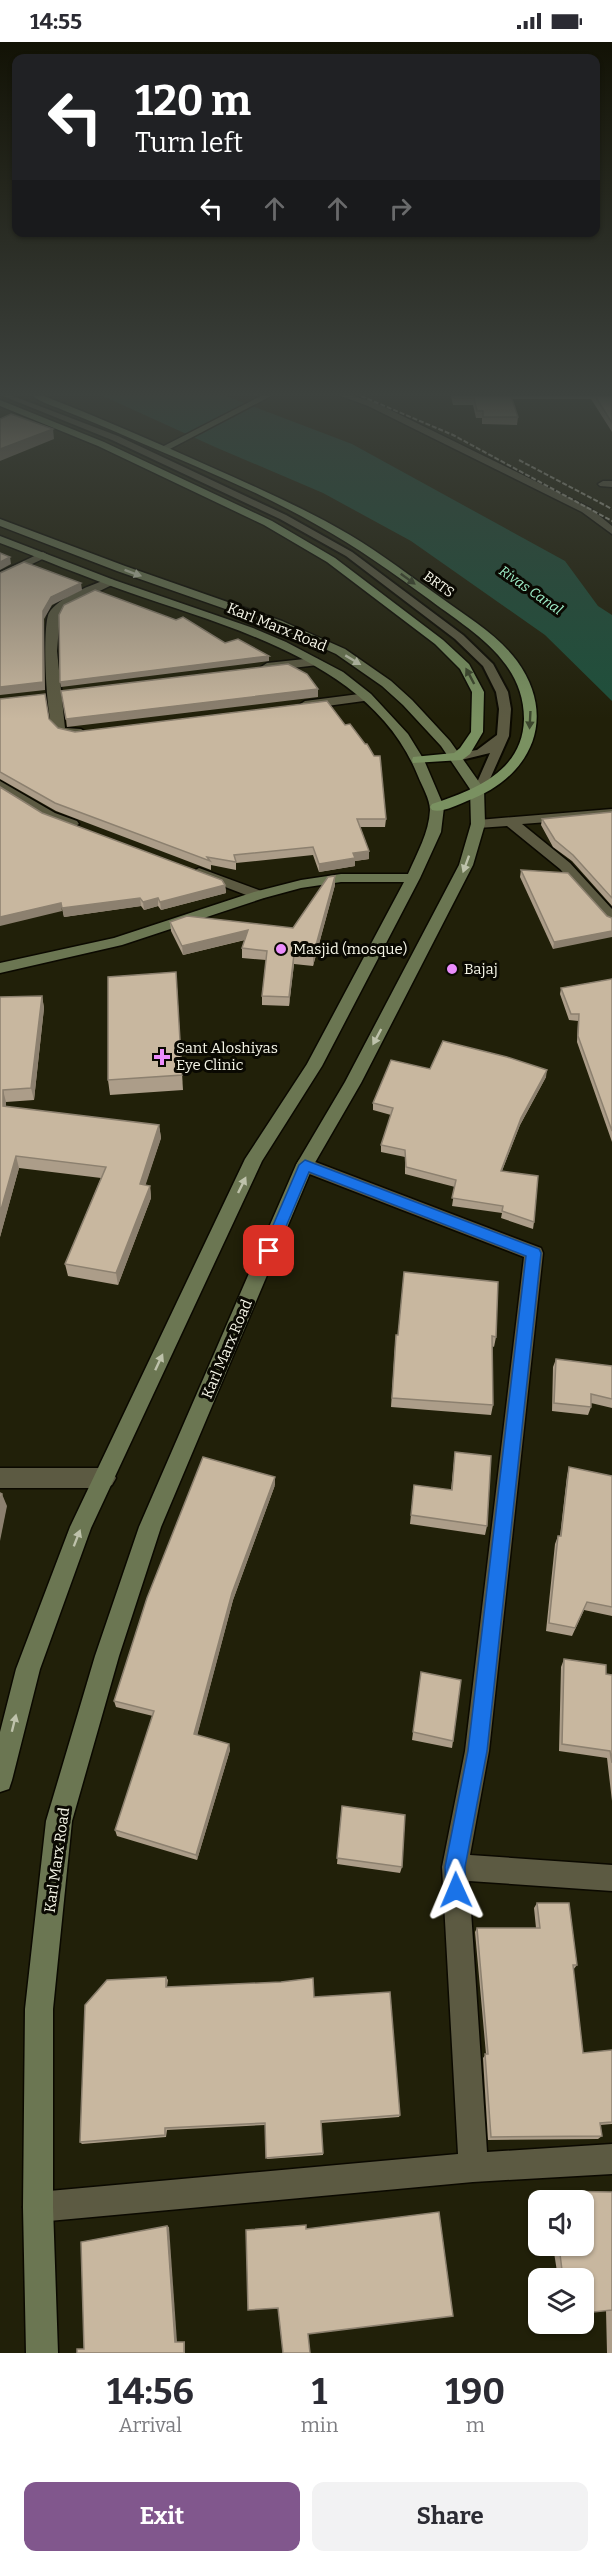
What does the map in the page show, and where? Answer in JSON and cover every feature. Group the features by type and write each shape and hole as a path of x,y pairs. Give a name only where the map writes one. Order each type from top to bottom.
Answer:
{"main road":[{"path":"229,504 300,540 361,581 454,655 471,678 478,692 479,708 477,732 465,751 457,757 418,760"},
{"name":"BRTS","path":"282,504 366,549 479,631 510,660 520,675 528,701 530,724 528,740 518,761 504,778 478,794 437,807"},
{"name":"Karl Marx Road","path":"0,522 318,640 361,665 399,694 457,757 478,794 478,824 466,865 455,890 353,1083 305,1165 150,1527 107,1656 59,1821 39,2009 38,2207 42,2353"},
{"name":"Karl Marx Road","path":"3,543 43,555 110,582 249,630 339,675 367,697 404,737 418,760 437,807"},
{"path":"0,1780 28,1669 81,1527 254,1159 314,1066 413,878 434,832 437,807"},
{"path":"0,968 117,942 259,895 301,884 376,876 413,878"}],"street":[{"path":"573,504 612,531"},
{"path":"0,576 43,555"},
{"path":"99,731 76,734 64,733 59,729 54,695 51,620 59,607 110,582"},
{"path":"258,669 314,662"},
{"path":"287,707 367,697"},
{"path":"0,785 50,816 83,828"},
{"path":"478,824 612,813"},
{"path":"511,822 565,866 612,918"},
{"path":"183,866 259,895"},
{"path":"305,1165 534,1253 477,1751 455,1867 473,2167"},
{"path":"0,1478 105,1478"},
{"path":"455,1867 612,1878"},
{"path":"38,2207 473,2167 612,2159"}],"lane":[{"name":"BRTS","path":"256,504 349,554 459,637 488,664 502,692 505,722 502,736 478,794"},
{"path":"457,757 488,751 502,736"}],"water":[{"name":"Rivas Canal","path":"343,504 461,504 565,561 598,606 612,615 612,701 545,635 411,541"}],"building":[{"path":"0,553 10,557 0,562"},
{"path":"24,562 81,583 51,597 43,611 43,682 0,687 0,573"},
{"path":"95,590 176,620 183,617 225,643 238,639 269,656 60,682 59,615 64,605"},
{"path":"288,664 307,674 318,689 66,719 61,691"},
{"path":"45,694 49,719 58,728 75,732 327,701 345,725 350,724 374,756 380,756 386,819 357,819 369,851 353,853 355,858 319,864 313,847 234,855 236,862 207,857 210,861 55,803 0,772 0,699"},
{"path":"0,787 42,813 222,880 225,885 160,902 158,898 143,902 140,898 62,908 61,903 0,917"},
{"path":"612,812 612,898 573,855 555,840 542,819"},
{"path":"521,870 568,873 607,916 612,918 612,931 554,942"},
{"path":"335,876 313,956 294,954 289,997 262,996 267,951 242,948 248,930 182,946 170,922 187,916 293,928 328,877"},
{"path":"176,972 182,1075 108,1080 108,977"},
{"path":"612,979 612,1131 578,1036 579,1014 571,1014 561,988"},
{"path":"42,996 31,1088 3,1090 3,1106 159,1125 140,1184 150,1186 116,1273 65,1264 106,1167 16,1156 0,1213 0,997"},
{"path":"443,1041 547,1070 521,1118 501,1171 538,1176 534,1222 502,1211 503,1206 452,1198 456,1180 406,1167 405,1150 381,1145 393,1108 373,1103 391,1060 430,1069"},
{"path":"404,1272 498,1282 496,1337 492,1336 493,1405 392,1398 396,1335 398,1335"},
{"path":"556,1359 612,1366 612,1399 591,1394 591,1407 554,1403"},
{"path":"455,1452 491,1456 487,1526 411,1515 414,1485 452,1490"},
{"path":"203,1457 275,1477 232,1593 194,1734 229,1744 196,1855 115,1830 154,1711 114,1701 147,1598"},
{"path":"569,1467 612,1476 612,1607 587,1602 575,1628 549,1623 558,1536 561,1536"},
{"path":"564,1659 606,1665 606,1674 612,1675 612,1763 610,1751 562,1744"},
{"path":"421,1672 461,1680 453,1741 413,1732"},
{"path":"342,1806 405,1815 402,1867 337,1858"},
{"path":"537,1903 569,1903 577,1965 573,1965 583,2053 612,2050 612,2122 600,2123 602,2136 491,2137 485,2054 488,2054 477,1928 540,1928"},
{"path":"166,1977 166,1987 281,1982 313,1978 314,1997 390,1992 400,2115 321,2121 323,2153 266,2158 265,2123 165,2128 165,2135 80,2142 85,2005 107,1980"},
{"path":"594,2192 612,2192 612,2310 594,2312 594,2268 562,2268 560,2256 594,2256"},
{"path":"439,2212 453,2316 308,2334 310,2353 283,2353 278,2308 248,2310 246,2230 306,2225 306,2229"},
{"path":"167,2226 175,2342 184,2342 184,2353 77,2353 77,2349 84,2349 81,2242"}],"railway":[{"path":"580,504 612,521"},
{"path":"602,504 612,509"}],"place":[{"name":"Masjid (mosque)","path":"281,949"},
{"name":"Bajaj","path":"452,969"},
{"name":"Sant Aloshiyas Eye Clinic","path":"162,1057"}],"route":[{"path":"269,1251 305,1165 534,1253 477,1751 460,1833 455,1867 456,1890"}]}
